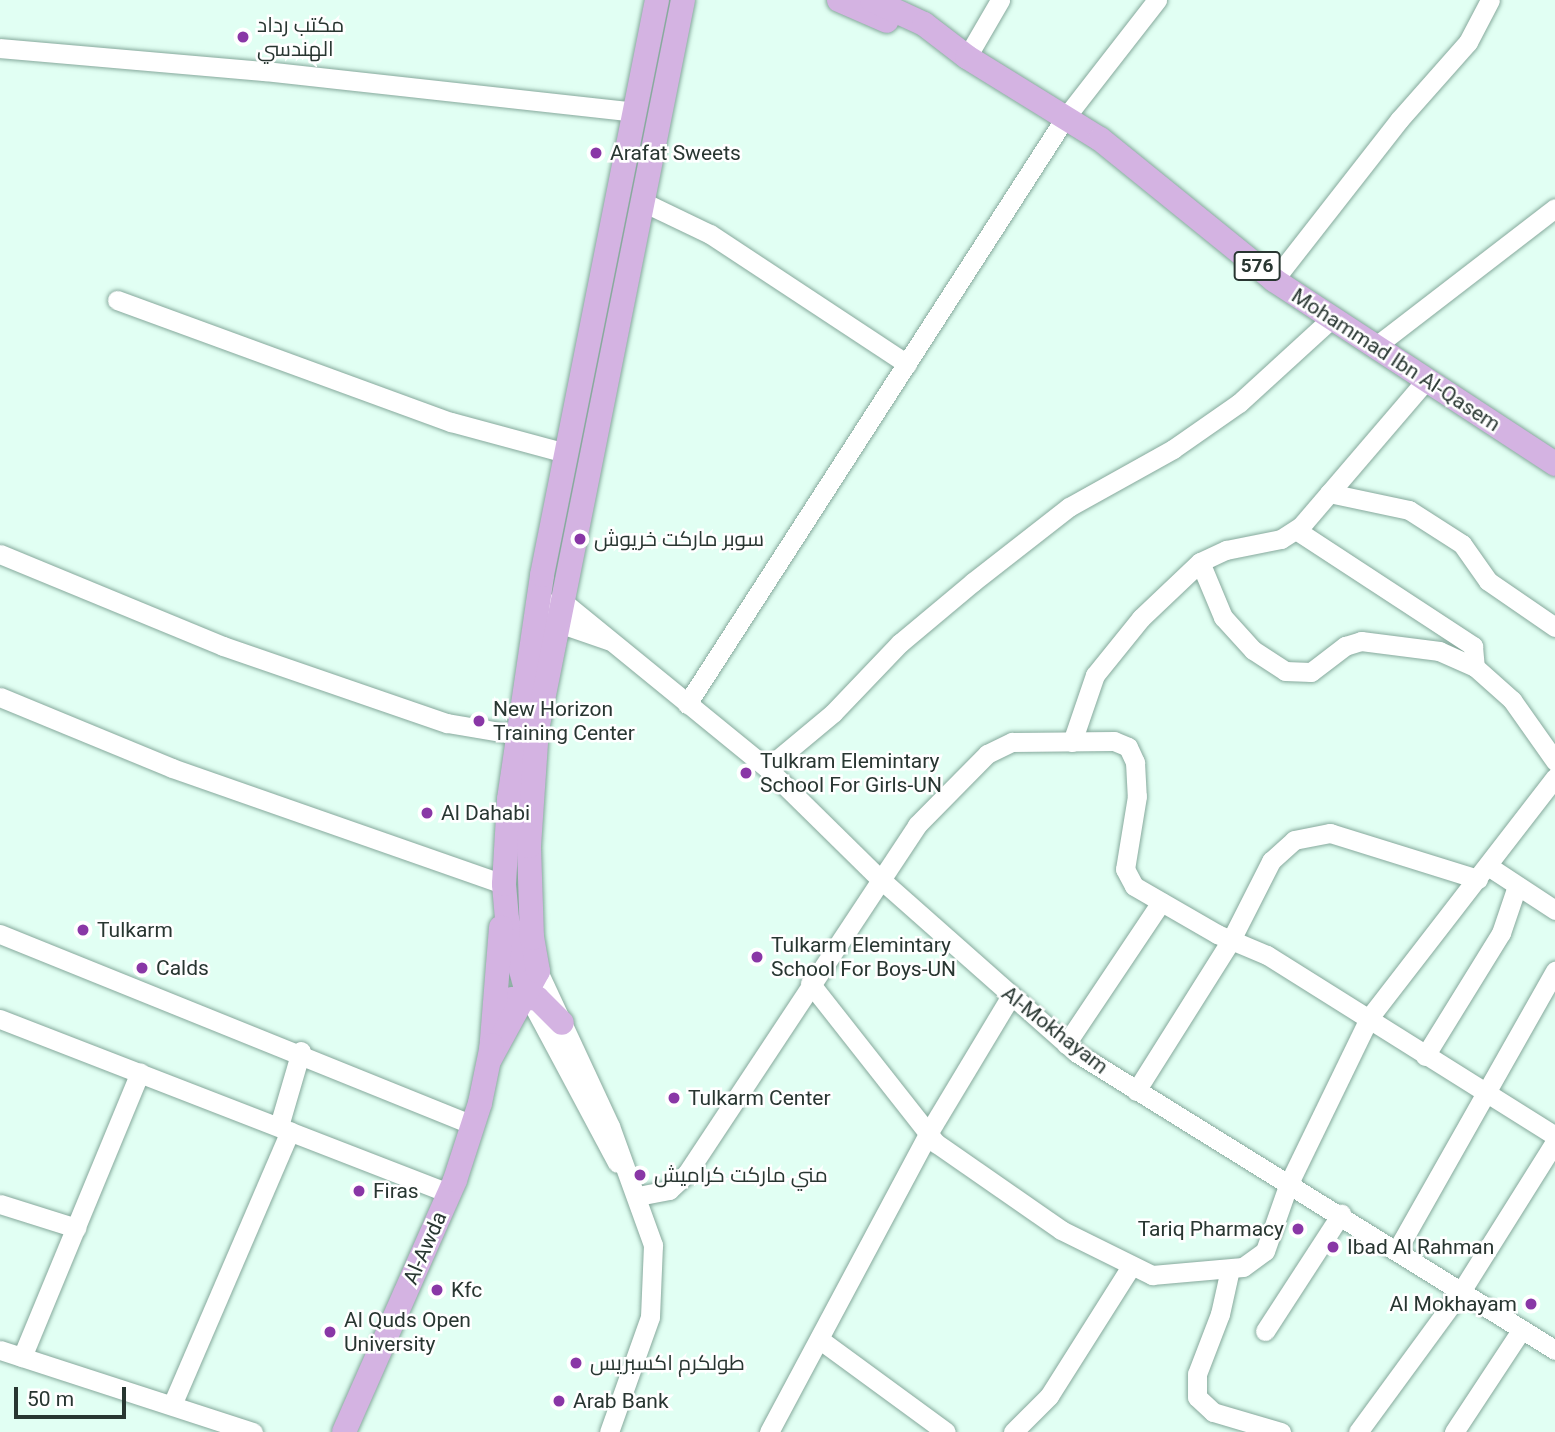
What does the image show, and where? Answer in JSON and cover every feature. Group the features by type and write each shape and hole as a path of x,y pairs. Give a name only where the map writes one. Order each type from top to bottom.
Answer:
{"main road":[{"path":"528,996 538,971 532,939 531,785 546,618 566,453 657,0"},
{"path":"839,0 967,57"},
{"path":"872,0 924,24 967,57"},
{"path":"490,1059 518,734 546,618 561,600 683,6"},
{"name":"Mohammad Ibn Al-Qasem","path":"967,57 1135,164 1274,279 1555,464"},
{"path":"504,884 513,953 528,996"},
{"path":"490,1059 500,1015 512,999 528,996 543,1002 562,1023"},
{"name":"Al-Awda","path":"344,1432 449,1194 473,1125 490,1059"}],"street":[{"path":"967,57 1000,0"},
{"path":"687,704 1065,118 1157,0"},
{"path":"1274,279 1402,116 1468,42 1490,0"},
{"path":"0,48 265,71 634,112"},
{"path":"641,201 710,234 907,364"},
{"path":"1376,346 1555,208"},
{"path":"117,300 451,422 566,453"},
{"path":"767,768 833,713 900,643 973,582 1069,507 1173,449 1240,403 1332,318"},
{"path":"1072,742 1095,675 1141,618 1200,562 1296,530 1426,380"},
{"path":"1329,493 1409,510 1462,544 1488,581 1555,627"},
{"path":"1296,530 1472,646 1475,667"},
{"path":"0,554 223,646 447,723 518,734"},
{"path":"1200,562 1223,617 1253,650 1292,674 1311,672 1345,646 1361,641 1429,649 1475,667 1512,700 1555,761"},
{"name":"Al-Mokhayam","path":"561,600 767,768 879,878 1066,1044 1136,1091 1341,1214 1555,1350"},
{"path":"546,618 608,640"},
{"path":"0,697 172,768 504,884"},
{"path":"638,1196 669,1190 688,1173 879,878 918,825 994,748 1012,743 1114,741 1133,754 1137,796 1126,876 1134,886 1231,940 1267,955 1555,1136"},
{"path":"810,983 929,1140 1061,1230 1130,1268 1164,1276 1230,1269 1253,1262 1265,1251 1289,1183 1369,1018 1555,777"},
{"path":"1136,1091 1231,940 1271,861 1302,836 1330,833 1483,873 1517,886 1555,910"},
{"path":"1425,1056 1501,933 1517,886"},
{"path":"1066,1044 1161,902"},
{"path":"0,934 300,1051 473,1125"},
{"path":"538,971 638,1196 653,1245 654,1296 609,1432"},
{"path":"1397,1250 1488,1095 1555,971"},
{"path":"528,996 600,1138 638,1196"},
{"path":"769,1432 1010,997"},
{"path":"0,1019 449,1194"},
{"path":"172,1405 284,1128 300,1051"},
{"path":"23,1357 140,1072"},
{"path":"1357,1432 1462,1290 1555,1142"},
{"path":"0,1204 76,1228"},
{"path":"1265,1331 1341,1214"},
{"path":"1013,1432 1049,1396 1130,1268"},
{"path":"1230,1269 1220,1314 1197,1374 1197,1397 1213,1412 1282,1432"},
{"path":"1454,1432 1522,1329"},
{"path":"819,1339 946,1432"},
{"path":"0,1350 253,1432"}],"place":[{"name":"مكتب رداد الهندسي","path":"243,37"},
{"name":"Arafat Sweets","path":"596,153"},
{"name":"سوبر ماركت خريوش","path":"580,539"},
{"name":"New Horizon Training Center","path":"479,721"},
{"name":"Tulkram Elemintary School For Girls-UN","path":"746,773"},
{"name":"Al Dahabi","path":"427,813"},
{"name":"Tulkarm","path":"83,930"},
{"name":"Tulkarm Elemintary School For Boys-UN","path":"757,957"},
{"name":"Calds","path":"142,968"},
{"name":"Tulkarm Center","path":"674,1098"},
{"name":"مني ماركت كراميش","path":"640,1175"},
{"name":"Firas","path":"359,1191"},
{"name":"Tariq Pharmacy","path":"1298,1229"},
{"name":"Ibad Al Rahman","path":"1333,1247"},
{"name":"Kfc","path":"437,1290"},
{"name":"Al Mokhayam","path":"1531,1304"},
{"name":"Al Quds Open University","path":"330,1332"},
{"name":"طولكرم اكسبريس","path":"576,1363"},
{"name":"Arab Bank","path":"559,1401"}]}
